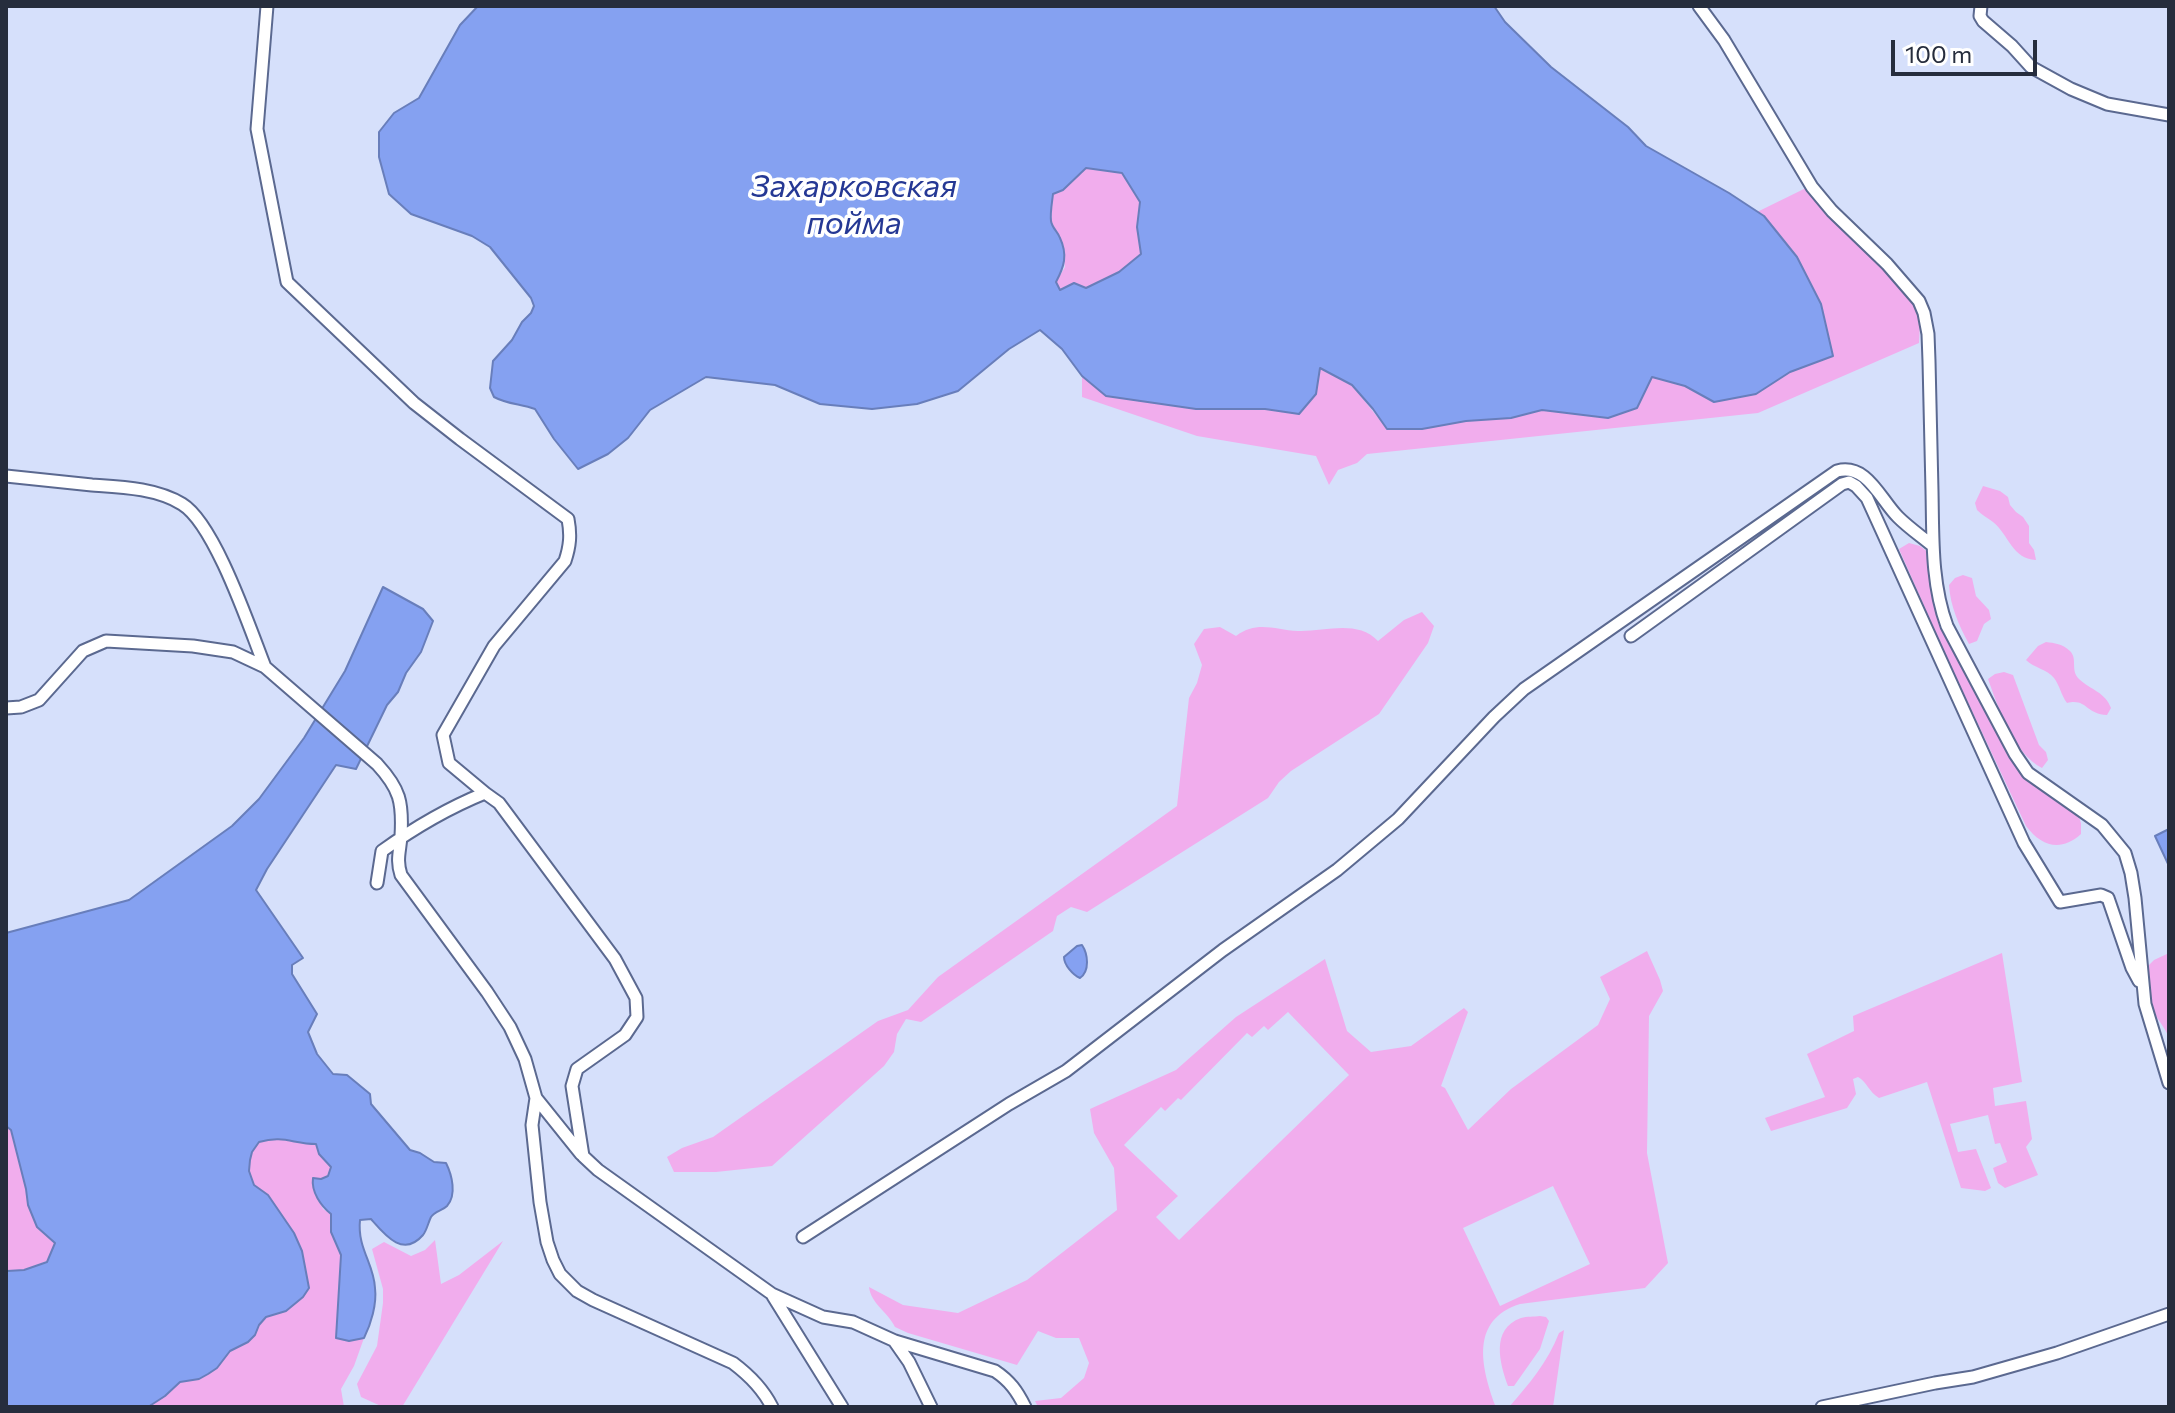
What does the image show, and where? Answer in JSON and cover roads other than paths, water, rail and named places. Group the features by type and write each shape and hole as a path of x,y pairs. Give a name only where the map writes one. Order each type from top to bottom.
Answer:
{"street":[{"path":"267,6 257,129 287,282 414,403 568,519 570,544 565,561 494,646 443,735 449,763 499,803 615,959 636,998 637,1017 625,1035 577,1069 572,1086 583,1156"},
{"path":"1699,6 1724,40 1812,187 1909,288 1924,313 1928,348 1933,546 1938,596 1947,626 2028,773 2102,825 2125,853 2135,898 2145,1004 2169,1083"},
{"path":"1981,6 1980,16 1987,26 2012,46 2031,67 2107,104 2169,115"},
{"path":"803,1237 1009,1104 1066,1071 1223,950 1337,870 1370,843 1398,819 1524,689 1837,471 1849,469 1860,473 1899,518 1933,546"},
{"path":"6,476 127,488 166,496 185,505 210,537 265,667"},
{"path":"1631,636 1842,484 1849,482 1856,486 1867,498 2024,843 2060,902 2101,895 2108,898 2132,968 2142,987"},
{"path":"1879,526 1899,518"},
{"path":"6,708 21,707 39,700 83,651 106,641 193,646 233,652 265,667 393,781 401,798 401,837 397,862 401,875 510,1027 525,1059 536,1098 583,1156 598,1170 772,1294 823,1317 853,1322 895,1341 995,1371 1009,1380 1025,1407"},
{"path":"377,883 382,851 457,804 485,793"},
{"path":"536,1098 532,1125 540,1202 547,1242 560,1274 577,1291 593,1300 733,1363 747,1373 772,1407"},
{"path":"772,1294 842,1407"},
{"path":"1822,1407 1973,1377 2057,1353 2169,1314"},
{"path":"895,1341 931,1407"}],"water":[{"name":"Захарковская пойма","path":"478,6 1494,6 1505,22 1551,67 1628,127 1646,146 1764,216 1797,257 1821,304 1833,356 1790,372 1756,394 1714,402 1685,386 1652,377 1637,408 1608,418 1542,410 1511,418 1466,421 1422,429 1387,429 1352,385 1320,368 1316,394 1299,414 1265,409 1196,409 1106,396 1082,376 1062,349 1040,330 1009,349 958,391 917,404 872,409 820,404 775,385 706,377 650,410 628,438 608,454 578,469 535,409 494,397 490,388 493,361 531,313 534,306 531,298 490,247 472,236 411,214 389,194 379,157 379,132 394,113 419,98 460,25","holes":["1086,168 1122,173 1140,202 1137,227 1141,254 1119,272 1086,288 1074,283 1060,290 1056,282 1064,255 1051,221 1053,194 1063,190"]},
{"path":"383,587 423,609 433,621 421,652 387,705 356,769 336,765 256,890 303,958 292,965 292,974 317,1014 308,1032 317,1054 333,1074 347,1075 370,1094 371,1104 410,1150 434,1162 446,1163 452,1185 450,1201 445,1208 434,1213 423,1235 416,1242 408,1244 395,1242 371,1219 360,1220 361,1239 374,1279 374,1307 364,1338 349,1341 336,1338 341,1255 331,1232 331,1214 318,1198 313,1183 313,1178 328,1176 331,1167 319,1154 316,1144 282,1140 259,1142 252,1152 249,1171 254,1185 268,1195 294,1233 302,1251 309,1288 303,1297 286,1311 266,1317 255,1335 230,1351 217,1368 199,1379 180,1382 148,1407 6,1407 7,1271 24,1270 47,1262 55,1243 37,1227 28,1205 11,1130 6,1126 6,933 129,900 232,826 259,799 304,738 345,671"},
{"path":"2169,829 2169,866 2155,836"},
{"path":"1082,945 1087,962 1080,978 1069,969 1064,957"}]}
